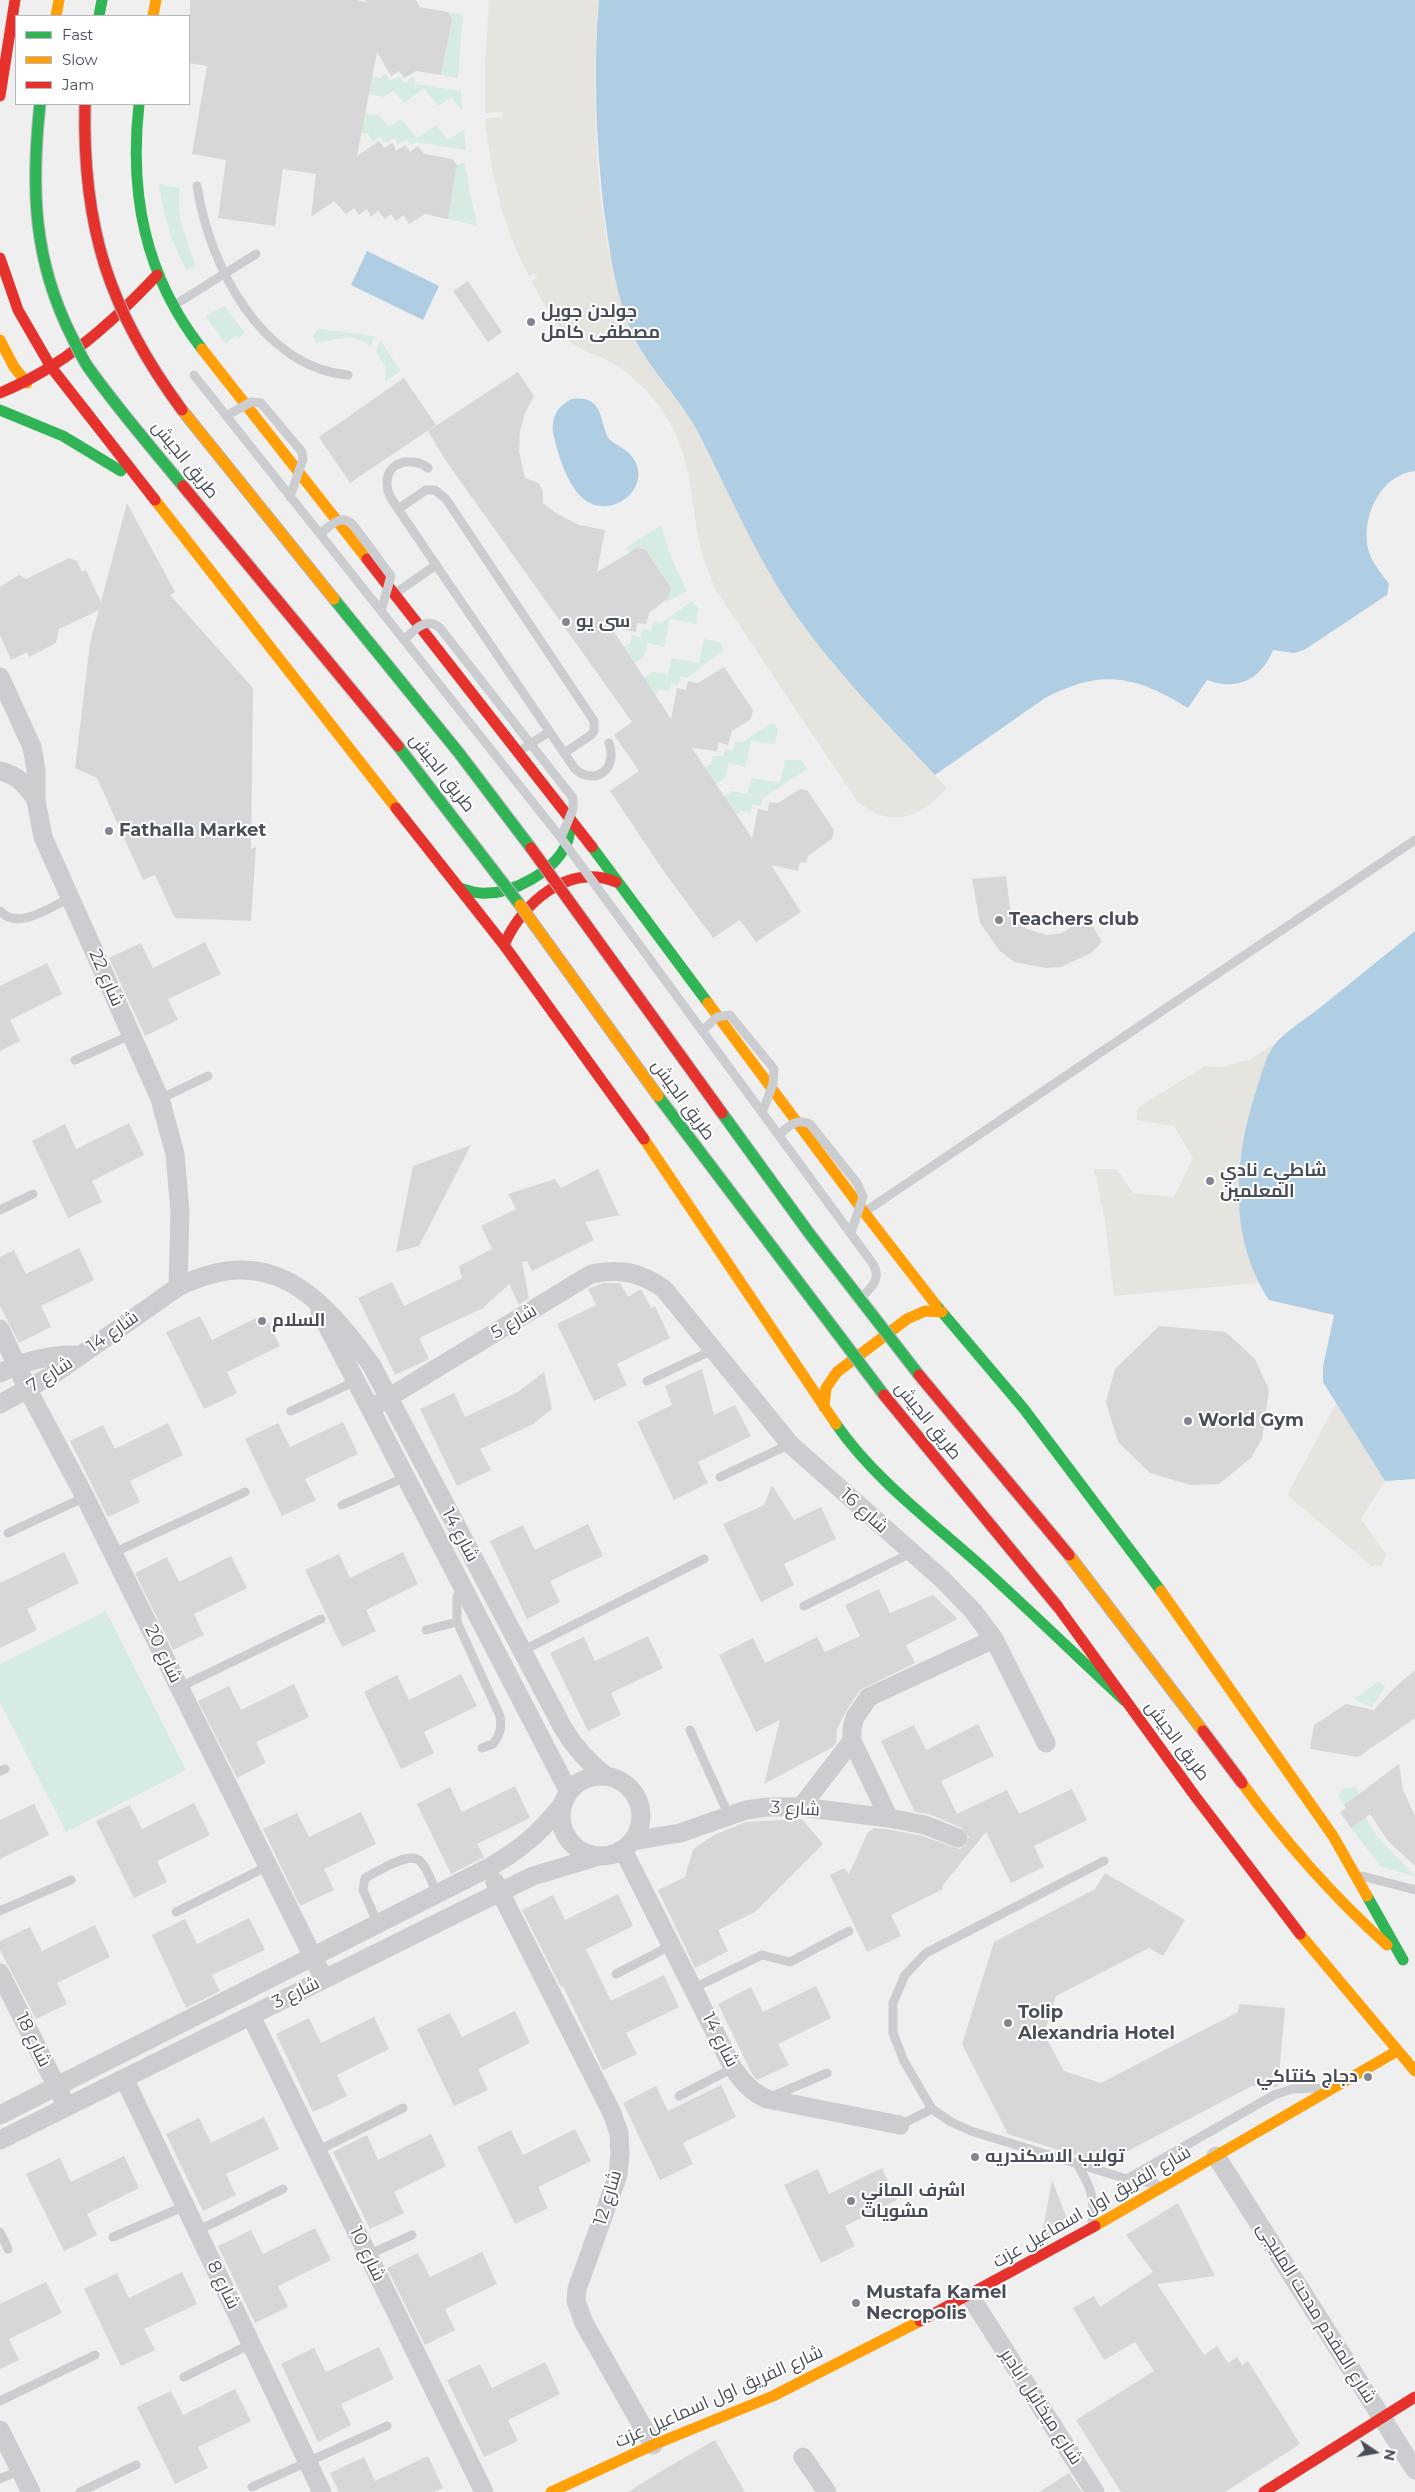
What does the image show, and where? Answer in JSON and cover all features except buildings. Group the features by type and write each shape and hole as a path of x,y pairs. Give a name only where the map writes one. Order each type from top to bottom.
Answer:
{"main road":[{"path":"0,96 15,0"},
{"path":"56,15 60,0"},
{"path":"99,15 102,0"},
{"path":"153,15 156,0"},
{"name":"طريق الجيش","path":"40,105 34,158 34,189 41,251 59,311 87,366 187,491 415,767 559,956 695,1147 896,1411 1058,1607 1092,1652 1124,1701 1318,1958 1415,2071"},
{"name":"طريق الجيش","path":"85,105 85,169 95,237 117,302 132,333 168,391 277,531 492,797 612,959 739,1139 859,1300 1091,1583 1256,1804 1341,1901 1406,1963 1357,1875"},
{"path":"139,105 134,158 135,186 142,230 157,275 172,306 200,349 519,751 864,1212 942,1312 1024,1410 1136,1555 1333,1836 1357,1875"},
{"path":"0,258 18,310 51,367 504,945 658,1159 824,1407 858,1453 1124,1701"},
{"path":"0,393 27,383 106,326 157,275"},
{"path":"0,340 14,366 27,383"},
{"path":"0,410 36,423 97,453 149,493"},
{"path":"460,888 477,894 495,894 512,888 546,869 564,850 570,834 570,817"},
{"path":"504,945 508,933 520,916 565,881 580,876 596,875 616,882"},
{"path":"824,1407 826,1388 837,1372 907,1319 925,1311 942,1312"},
{"name":"شارع الفريق اول اسماعيل عزت","path":"551,2492 576,2487 653,2445 773,2396 970,2296 1167,2185 1397,2051"},
{"path":"1264,2492 1415,2397"}],"street":[{"name":"شارع 22","path":"0,677 5,702 32,747 36,770 36,800 43,837 160,1099 175,1154 180,1212 178,1287"},
{"path":"0,771 18,778 36,800"},
{"name":"شارع 14","path":"79,1356 178,1287 215,1272 234,1270 261,1271 287,1280 311,1295 345,1329 372,1366 574,1747 588,1763 606,1776"},
{"name":"شارع 5","path":"370,1409 591,1274 610,1270 630,1271 648,1278 664,1289"},
{"name":"شارع 16","path":"664,1289 790,1444 973,1611 994,1639 1046,1743"},
{"name":"شارع 14","path":"311,1295 462,1585 566,1798"},
{"name":"شارع 20","path":"0,1329 8,1369 28,1390 85,1497 324,1979"},
{"name":"شارع 7","path":"8,1369 47,1356 79,1356"},
{"name":"شارع 7","path":"0,1404 28,1390 79,1356"},
{"path":"890,1818 852,1741 852,1728 855,1717 869,1697 994,1639"},
{"path":"801,1807 852,1741"},
{"path":"606,1776 620,1780 631,1789 638,1800 641,1814 640,1828 628,1846 610,1856 596,1857 583,1852 572,1844 564,1832 561,1818 566,1798 579,1782 592,1777 606,1776"},
{"name":"شارع 3","path":"0,2115 488,1868 520,1849 543,1829 566,1798"},
{"name":"شارع 3","path":"628,1846 680,1833 729,1816 768,1806 801,1807 890,1818 925,1825 958,1838"},
{"name":"شارع 14","path":"628,1846 672,1945 733,2068 746,2085 755,2094 767,2099 900,2125"},
{"name":"شارع 3","path":"0,2140 500,1892 564,1865 596,1857"},
{"name":"شارع 12","path":"488,1868 612,2113 619,2133 618,2175 577,2289 576,2301 584,2323 653,2445"},
{"name":"شارع 18","path":"0,1973 67,2107"},
{"name":"شارع 10","path":"250,2016 484,2492"},
{"name":"شارع 8","path":"124,2078 322,2492"},
{"name":"شارع المقدم مدحت المليجى","path":"1216,2156 1415,2470"},
{"name":"شارع ميخائيل ابادير","path":"970,2296 1095,2492"},
{"path":"0,2430 31,2492"},
{"path":"803,2457 827,2492"}],"lane":[{"path":"198,186 207,226 226,272 248,310 266,333 289,355 311,367 348,376"},
{"path":"172,306 256,254"},
{"path":"194,375 561,838 873,1264 877,1273 875,1283 859,1300"},
{"path":"226,416 250,402 261,403 302,452 303,458 290,497"},
{"path":"428,468 411,460 399,463 394,467 387,478 387,484 390,496 398,509 549,732 580,773 594,776 600,774 610,764 612,757 609,744"},
{"path":"398,509 422,492 430,489 439,492 451,506 594,721 594,731 591,735 564,753"},
{"path":"320,534 341,519 350,522 354,526 391,576 381,610"},
{"path":"395,594 436,565"},
{"path":"404,640 421,624 426,623 436,625 446,636 573,798 573,809 561,838"},
{"path":"519,751 549,732"},
{"path":"864,1212 1415,840"},
{"path":"0,911 9,919 20,920 70,898"},
{"path":"702,1031 717,1017 730,1015 771,1064 774,1079 762,1113"},
{"path":"75,1060 131,1035"},
{"path":"160,1099 208,1076"},
{"path":"779,1135 794,1122 800,1120 810,1124 857,1184 863,1197 851,1234"},
{"path":"0,1210 32,1194"},
{"path":"647,1381 713,1350"},
{"path":"292,1411 356,1381"},
{"path":"720,1477 790,1444"},
{"path":"342,1505 406,1477"},
{"path":"113,1553 245,1492"},
{"path":"8,1532 85,1497"},
{"path":"804,1606 911,1553"},
{"path":"522,1651 704,1559"},
{"path":"462,1585 457,1597 457,1622 500,1716 500,1732 497,1738 493,1744 482,1748"},
{"path":"180,1687 321,1619"},
{"path":"426,1630 457,1622"},
{"path":"690,1730 729,1816"},
{"path":"378,1924 363,1890 365,1878 404,1859 413,1858 422,1862 437,1894"},
{"path":"1104,1862 926,1954 905,1975 893,2003 893,2033 904,2061 932,2109 951,2122 971,2131 1127,2179 1167,2185"},
{"path":"176,1912 268,1866"},
{"path":"1357,1875 1415,1890"},
{"path":"0,1912 71,1880"},
{"path":"694,1988 756,1956 768,1955 790,1962 849,1932"},
{"path":"616,1974 672,1945"},
{"path":"679,2096 733,2068"},
{"path":"767,2099 826,2073"},
{"path":"1127,2179 1274,2095 1292,2089 1312,2087 1331,2089"},
{"path":"317,2151 403,2108"},
{"path":"900,2125 932,2109"},
{"path":"1076,2162 1091,2187 1093,2214 1091,2227"},
{"path":"198,2231 282,2190"},
{"path":"113,2237 185,2206"},
{"path":"0,2232 8,2249"},
{"path":"368,2255 412,2235"},
{"path":"184,2377 251,2344"},
{"path":"0,2401 95,2355"},
{"path":"252,2488 387,2426"},
{"path":"80,2492 136,2465"},
{"path":"0,2479 20,2470"}],"green space":[{"path":"448,12 463,15 458,78 441,75 452,20"},
{"path":"386,74 391,81 399,76 404,83 413,77 416,84 461,91 462,111 452,97 438,106 424,88 404,103 394,91 383,97 369,94 364,75 381,78"},
{"path":"365,113 380,116 388,127 401,119 417,138 436,125 447,140 464,130 466,150 416,142 411,145 407,140 398,144 394,138 386,143 380,136 373,141 368,134 355,132"},
{"path":"465,163 478,226 443,218 448,216 457,165"},
{"path":"159,184 180,188 180,218 196,267 186,269 176,249 165,217"},
{"path":"225,306 245,333 239,338 237,335 226,344 205,316"},
{"path":"318,329 374,336 371,346 350,337 316,343 313,336"},
{"path":"380,340 401,371 385,381 386,368 376,351"},
{"path":"661,525 672,559 687,591 665,603 671,588 645,549 637,548 629,553 626,548"},
{"path":"692,601 698,608 696,624 670,619 664,647 647,643 644,657 634,663 617,650 630,644 632,635 640,637 642,629 651,631 654,621 661,623"},
{"path":"704,639 720,642 724,650 687,678 681,676 678,685 671,684 669,691 661,689 648,699 643,678 653,672 668,675 672,658 699,663"},
{"path":"773,722 778,729 775,744 751,741 745,767 729,763 725,778 716,784 698,772 711,764 713,756 723,756 725,749 733,751 735,741 743,742"},
{"path":"785,760 802,760 807,769 763,798 761,806 752,804 751,813 741,811 730,819 724,796 732,791 747,794 752,778 780,783"},
{"path":"106,1611 186,1770 66,1832 0,1702 0,1664"},
{"path":"1378,1682 1386,1686 1372,1707 1354,1699"},
{"path":"1356,1787 1368,1822 1378,1837 1415,1876 1381,1867 1351,1828 1361,1821 1348,1802 1344,1805 1338,1796 1343,1788"}],"sand":[{"path":"489,0 599,0 595,75 597,155 606,234 613,272 628,322 646,358 690,418 762,559 806,629 844,677 947,788 926,807 916,813 905,817 893,818 870,810 857,801 717,592 701,550 691,488 680,444 665,415 647,391 632,377 607,360 577,347 567,338 555,323 531,281 537,278 535,273 529,276 505,220 488,140 485,119 503,117 502,112 485,113 485,66"},
{"name":"شاطيء نادي المعلمين","path":"1274,1044 1252,1106 1240,1162 1242,1219 1248,1250 1258,1283 1114,1296 1105,1221 1094,1169 1117,1169 1133,1193 1174,1197 1193,1158 1174,1126 1136,1120 1139,1107 1205,1066 1220,1067 1249,1060"},
{"path":"1337,1402 1385,1481 1361,1519 1386,1554 1382,1567 1375,1565 1373,1567 1287,1495"}],"water":[{"path":"599,0 1415,0 1415,471 1402,474 1382,490 1370,513 1367,526 1369,552 1375,565 1389,584 1387,595 1304,650 1294,653 1273,650 1262,669 1255,676 1247,680 1228,684 1207,680 1188,708 1152,689 1118,680 1084,682 1065,689 1045,698 935,775 840,672 789,605 752,542 692,421 642,351 628,324 611,260 599,158 596,106 596,53"},
{"path":"367,251 439,286 423,320 351,285"},
{"path":"572,399 590,401 596,406 609,439 627,451 635,461 638,472 637,482 633,491 617,503 607,506 596,505 586,501 574,488 565,472 556,445 553,425 558,410"},
{"path":"1415,931 1415,1479 1385,1481 1323,1382 1323,1367 1334,1315 1269,1300 1255,1275 1246,1249 1241,1222 1240,1166 1250,1111 1265,1063 1273,1047 1290,1029 1317,1010"}],"traffic: fast":[{"path":"99,15 102,0"},
{"path":"40,105 36,165 38,223 42,252 59,308 88,367 122,412 183,486"},
{"path":"139,105 136,138 137,170 145,233 154,263 167,293 202,349"},
{"path":"0,410 63,436 121,471"},
{"path":"334,599 459,753 531,848"},
{"path":"398,746 520,905"},
{"path":"460,888 480,893 498,892 520,885 542,873 559,856 567,844 570,817"},
{"path":"592,847 708,1003"},
{"path":"658,1096 884,1395"},
{"path":"722,1113 809,1233 919,1375"},
{"path":"936,1305 1024,1409 1161,1591"},
{"path":"836,1424 867,1463 885,1481 980,1565 1125,1701"},
{"path":"1367,1896 1403,1960"}],"traffic: slow":[{"path":"56,15 59,0"},
{"path":"153,15 156,0"},
{"path":"0,340 14,367 27,383"},
{"path":"202,349 367,559"},
{"path":"182,410 334,599"},
{"path":"155,500 396,808"},
{"path":"520,905 658,1096"},
{"path":"708,1003 936,1305"},
{"path":"644,1139 836,1424"},
{"path":"824,1407 826,1388 837,1372 907,1319 925,1311 942,1312"},
{"path":"1069,1555 1203,1731"},
{"path":"1161,1591 1333,1836 1367,1896"},
{"path":"1242,1783 1310,1868 1387,1945"},
{"path":"1300,1934 1415,2071"},
{"path":"1095,2226 1397,2051"},
{"path":"551,2492 653,2445 773,2396 920,2321"}],"traffic: jam":[{"path":"0,96 15,0"},
{"path":"85,105 85,148 89,190 95,229 105,266 118,302 136,338 182,410"},
{"path":"0,258 18,310 51,367 155,500"},
{"path":"0,393 45,370 85,343 157,275"},
{"path":"183,486 398,746"},
{"path":"367,559 592,847"},
{"path":"396,808 504,945 644,1139"},
{"path":"531,848 722,1113"},
{"path":"504,945 522,915 549,890 565,882 581,878 598,877 616,882"},
{"path":"919,1375 1069,1555"},
{"path":"884,1395 1058,1607"},
{"path":"1058,1607 1195,1796 1300,1934"},
{"path":"1203,1731 1242,1783"},
{"path":"920,2321 1095,2226"},
{"path":"1264,2492 1415,2397"}],"place":[{"name":"جولدن جويل مصطفى كامل","path":"531,322"},
{"name":"سى يو","path":"566,622"},
{"name":"Fathalla Market","path":"109,831"},
{"name":"Teachers club","path":"999,920"},
{"name":"شاطيء نادي المعلمين","path":"1210,1181"},
{"name":"السلام","path":"262,1321"},
{"name":"World Gym","path":"1188,1421"},
{"name":"Tolip Alexandria Hotel","path":"1008,2023"},
{"name":"دجاج كنتاكي","path":"1368,2077"},
{"name":"توليب الاسكندريه","path":"975,2157"},
{"name":"اشرف الماني مشويات","path":"851,2201"},
{"name":"Mustafa Kamel Necropolis","path":"856,2303"}]}
